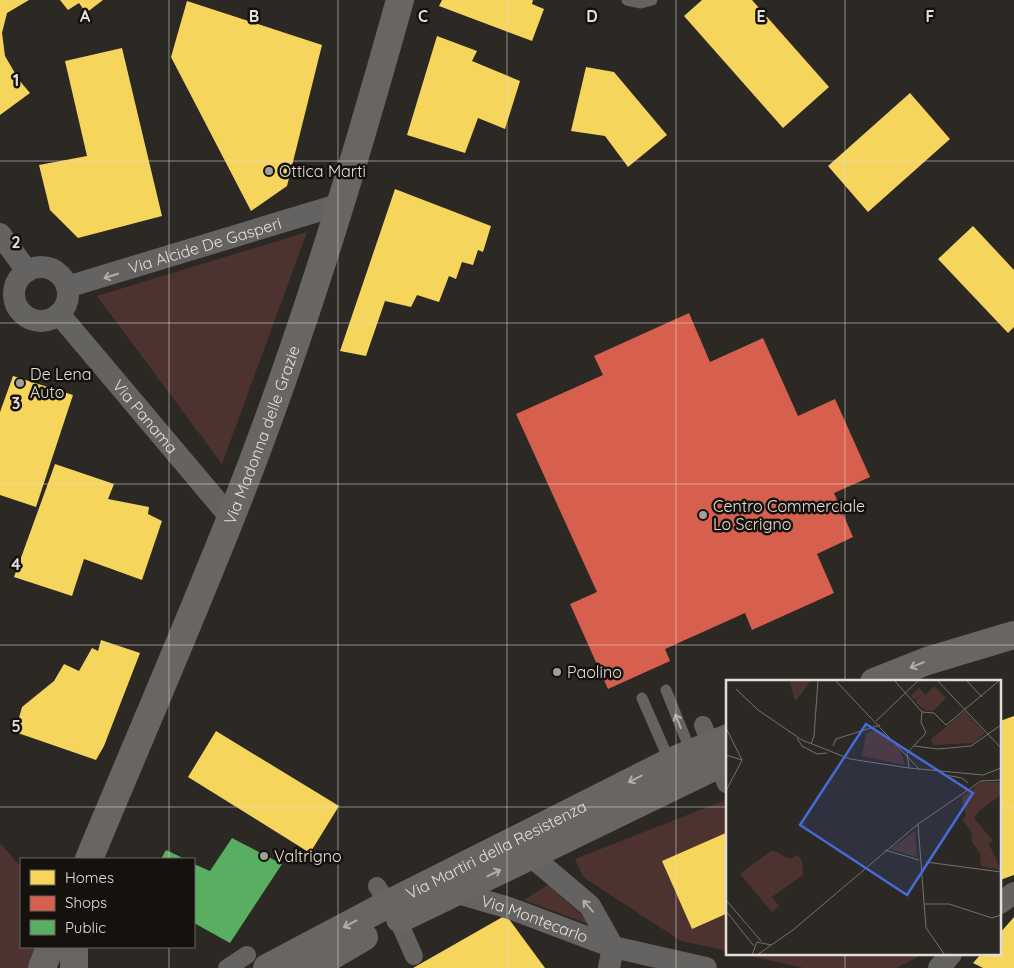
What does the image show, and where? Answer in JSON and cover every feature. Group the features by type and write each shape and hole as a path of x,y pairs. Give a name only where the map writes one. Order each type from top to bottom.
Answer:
{"main road":[{"name":"Via Madonna delle Grazie","path":"89,858 231,518 297,338 341,204 400,0"},
{"path":"879,680 927,661 1014,635"},
{"path":"929,680 969,664 1014,654"},
{"name":"Via Martiri della Resistenza","path":"388,903 454,892 537,851 709,754"},
{"name":"Via Martiri della Resistenza","path":"257,961 388,903 709,754"},
{"name":"Via Martiri della Resistenza","path":"311,968 372,933 388,903"},
{"path":"42,968 50,948"},
{"path":"74,948 74,968"}],"street":[{"name":"Via Alcide De Gasperi","path":"67,287 97,280 341,204"},
{"path":"0,234 27,271"},
{"path":"43,267 51,269 59,273 67,287 67,302 59,314 42,321 8,307 16,284 27,271 43,267"},
{"name":"Via Panama","path":"59,314 231,518"},
{"name":"Via Montecarlo","path":"537,851 537,860 590,906 611,957"},
{"name":"Via Montecarlo","path":"454,892 509,908 611,957 706,968"},
{"path":"1002,902 1014,893"},
{"path":"388,903 414,956"},
{"path":"939,968 949,956"},
{"path":"227,968 257,961"}],"lane":[{"path":"627,0 641,3 652,0"},
{"path":"666,690 709,754"},
{"path":"642,698 709,754"}],"shaded area":[{"path":"307,232 222,464 97,296"},
{"path":"726,800 726,951 681,941 583,877 575,859"},
{"path":"0,843 20,866 20,948 40,948 32,968 0,968"},
{"path":"548,885 594,926 524,900"},
{"path":"750,956 920,956 896,968 804,968"}],"building: Homes":[{"path":"0,0 29,0 7,13 2,33 5,56 19,80 30,93 0,115"},
{"path":"60,0 103,0 86,13 79,3 68,10"},
{"path":"442,0 533,0 532,4 544,9 532,41 439,6"},
{"path":"702,0 752,0 829,87 783,128 684,16"},
{"path":"187,1 322,45 287,186 251,211 171,57"},
{"path":"437,36 477,51 472,61 520,81 505,129 478,118 465,153 407,135"},
{"path":"122,48 162,216 78,238 50,210 39,165 87,156 65,61"},
{"path":"586,67 614,72 667,135 628,167 605,136 571,131"},
{"path":"910,93 950,139 868,212 828,166"},
{"path":"395,189 491,226 483,252 478,250 473,265 462,262 456,279 449,276 439,302 417,295 411,307 385,301 366,356 340,351"},
{"path":"973,226 1014,270 1014,327 1008,333 938,259"},
{"path":"13,376 73,395 36,507 0,495 0,412"},
{"path":"55,464 114,484 108,499 149,507 148,514 162,521 142,580 84,559 72,596 14,577"},
{"path":"101,640 140,653 104,746 96,760 15,732 22,707 54,681 64,664 79,671 92,648 98,651"},
{"path":"1014,716 1014,875 1002,879 1002,720"},
{"path":"216,731 339,806 310,853 188,777"},
{"path":"726,833 726,914 692,929 662,861"},
{"path":"506,915 545,968 413,968"},
{"path":"1014,917 1014,968 983,968 973,963 979,956 1002,956 1002,931"}],"building: Shops":[{"name":"Centro Commerciale Lo Scrigno","path":"689,313 710,362 763,338 798,416 835,399 870,477 834,493 853,537 817,554 834,593 752,630 745,613 665,649 670,661 608,689 570,604 597,592 516,414 603,375 594,356"}],"building: Public":[{"path":"232,838 282,864 230,943 195,924 195,864 210,871"},
{"path":"166,850 183,858 162,858"}],"place":[{"name":"Ottica Marti","path":"269,171"},
{"name":"De Lena Auto","path":"20,383"},
{"name":"Centro Commerciale Lo Scrigno","path":"703,515"},
{"name":"Paolino","path":"557,672"},
{"name":"Valtrigno","path":"264,856"}]}
